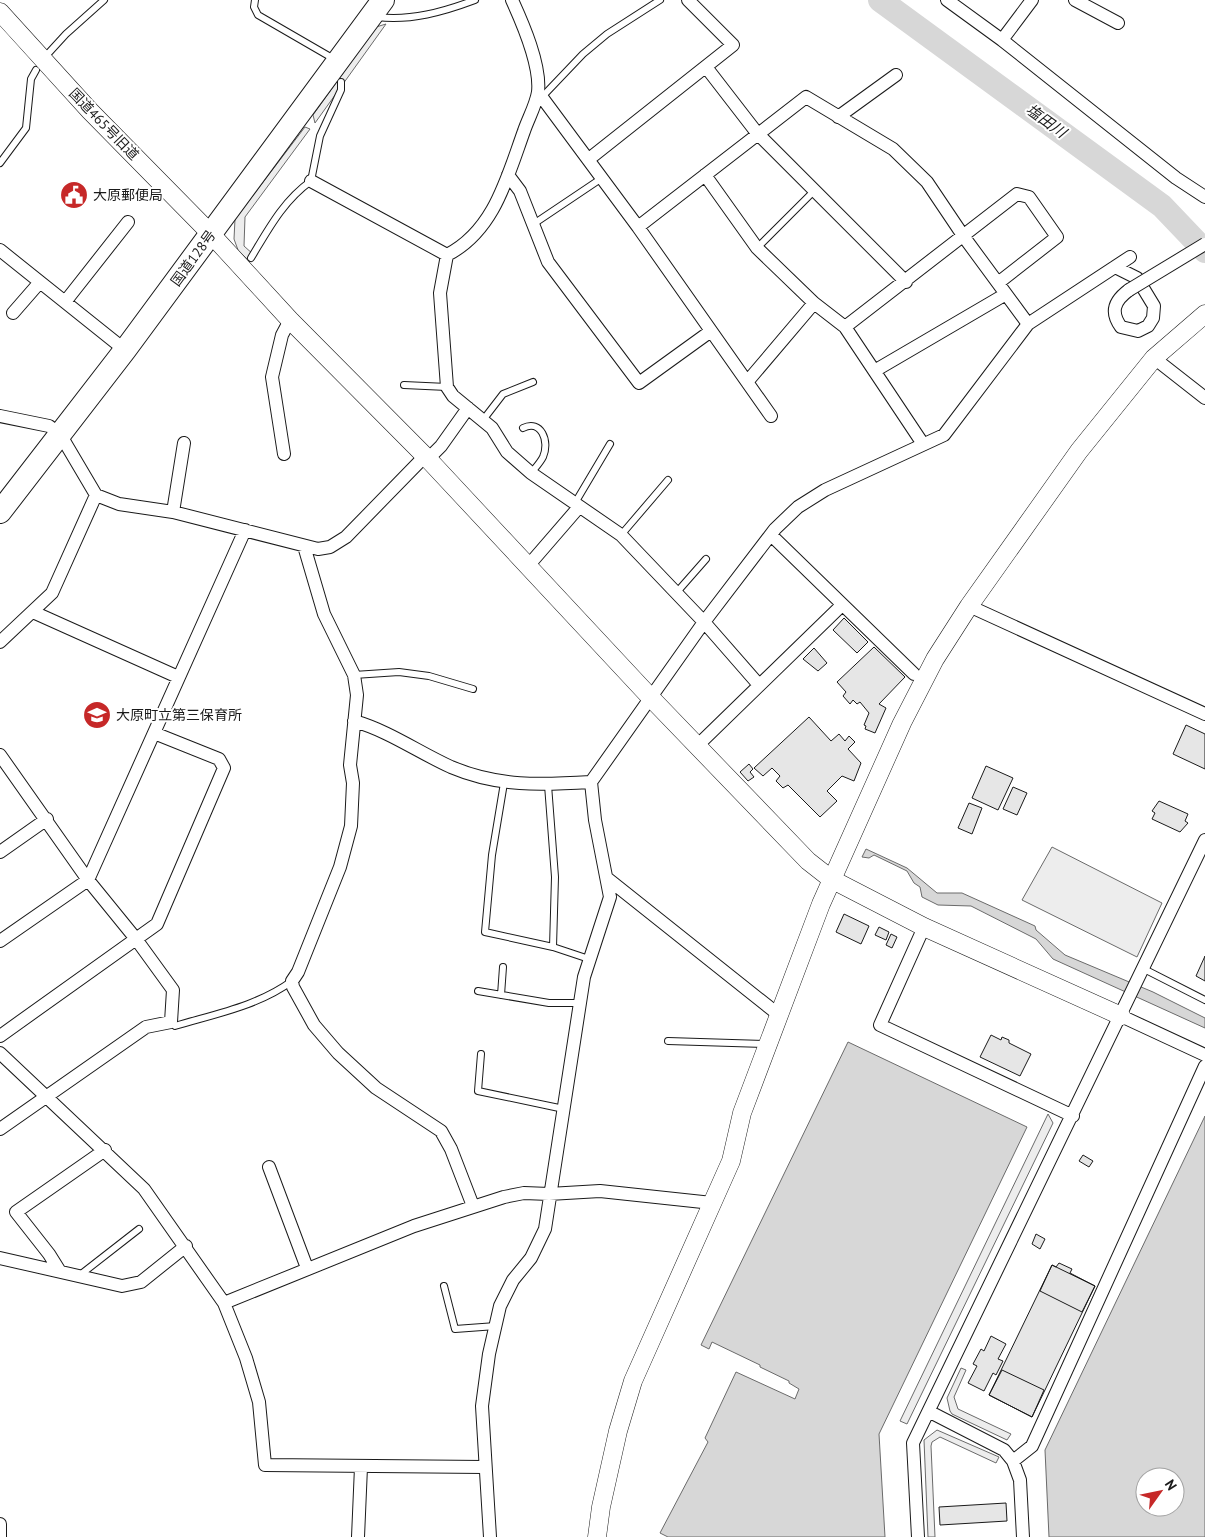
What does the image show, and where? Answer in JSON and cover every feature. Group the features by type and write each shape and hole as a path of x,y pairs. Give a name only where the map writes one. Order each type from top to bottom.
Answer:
{"highway":[{"name":"国道128号","path":"0,512 125,350 211,234 339,72 376,8"}],"street":[{"path":"512,0 529,40 540,94 638,227 771,416"},
{"path":"589,159 733,45 688,0"},
{"path":"947,0 1002,40 1160,166 1205,197"},
{"path":"1002,40 1032,0"},
{"path":"1084,2 1118,23"},
{"name":"国道465号旧道","path":"0,13 39,65 211,234 290,320 426,458 651,698 808,861 831,879 924,927 1121,1016"},
{"path":"706,67 757,133 906,282"},
{"path":"838,117 896,74"},
{"path":"447,255 457,250 491,215 540,94"},
{"path":"638,227 806,96 893,149 927,182 964,237 1028,324"},
{"path":"508,175 520,191 548,262 639,383 711,331"},
{"path":"705,175 756,248 814,303 845,327 876,370 923,444"},
{"path":"311,181 447,255"},
{"path":"845,327 906,282 1018,194 1029,197 1057,237 998,283"},
{"path":"65,302 128,222"},
{"path":"1115,267 1137,278 1154,306 1153,318 1148,326 1138,331 1121,327 1114,318 1114,306 1119,297 1129,290 1205,244"},
{"path":"0,250 125,350"},
{"path":"447,255 440,293 447,387 453,396 492,428 507,452 531,473 621,535 677,592 759,685"},
{"path":"490,1537 484,1467 482,1406 496,1326 500,1306 513,1280 531,1258 546,1229 549,1194 580,1003 589,960 610,897 608,879 594,820 591,782 704,622 771,535 798,508 825,490 944,435 1028,324 1130,257"},
{"path":"13,313 40,282"},
{"path":"876,370 1006,294"},
{"path":"747,382 814,303"},
{"path":"597,1537 601,1507 618,1431 633,1381 731,1161 742,1113 831,879 902,723 935,659 969,606 1079,451 1154,358 1205,314"},
{"path":"284,454 272,377 282,335 290,320"},
{"path":"1154,358 1205,398"},
{"path":"0,416 49,426 60,434 96,495 119,504 173,512 318,549 330,547 346,536 426,458 441,446 468,408"},
{"path":"173,512 184,443"},
{"path":"0,642 52,593 96,495"},
{"path":"528,566 577,505"},
{"path":"0,941 88,880 245,530"},
{"path":"771,535 914,674"},
{"path":"304,546 324,614 354,675 357,696 350,765 353,783 351,826 340,867 298,972 292,981 293,987 314,1025 338,1053 376,1088 441,1131 451,1149 473,1206"},
{"path":"697,746 842,605"},
{"path":"969,606 1205,714"},
{"path":"33,612 178,676"},
{"path":"354,721 374,727 452,767 504,783 548,785 591,782"},
{"path":"0,1036 157,924 224,768 219,759 154,733"},
{"path":"0,1129 46,1095 146,1027 171,1022 173,990 136,939 88,880 1,758"},
{"path":"0,852 46,819"},
{"path":"918,1537 913,1443 930,1412 1205,840"},
{"path":"608,879 778,1015"},
{"path":"924,927 880,1025 1073,1116"},
{"path":"1121,1016 1205,1055"},
{"path":"0,1053 105,1150 144,1189 186,1246 224,1303 246,1358 259,1402 266,1465 484,1467"},
{"path":"1013,1461 1032,1446 1205,1066"},
{"path":"59,1270 16,1212 105,1150"},
{"path":"269,1167 307,1268"},
{"path":"224,1303 307,1268 473,1206 524,1193 549,1194 600,1191 712,1203"},
{"path":"0,1258 59,1270 122,1286 141,1282 186,1246"},
{"path":"930,1412 1004,1450 1013,1461 1020,1480 1023,1537"},
{"path":"358,1537 361,1467"},
{"path":"0,1524 0,1537"}],"lane":[{"path":"0,163 26,128 31,79 39,65 66,34 104,0"},
{"path":"251,258 280,210 296,192 311,181 320,136 341,90 339,72 258,16 254,8 255,0"},
{"path":"376,8 394,19 441,13 475,0"},
{"path":"540,94 595,44 660,0"},
{"path":"532,225 602,178"},
{"path":"756,248 815,190"},
{"path":"483,420 503,394 533,382"},
{"path":"404,385 447,387"},
{"path":"523,428 530,424 538,426 544,434 546,445 543,456 531,473"},
{"path":"577,505 610,444"},
{"path":"621,535 668,480"},
{"path":"677,592 706,559"},
{"path":"354,675 399,672 430,676 473,689"},
{"path":"504,783 492,855 485,932 553,947 589,960"},
{"path":"548,785 555,877 553,947"},
{"path":"500,995 503,967"},
{"path":"1143,970 1205,1000"},
{"path":"171,1022 175,1026 249,1005 278,992 292,981"},
{"path":"478,991 549,1003 580,1003"},
{"path":"668,1041 768,1044"},
{"path":"481,1054 478,1091 564,1109"},
{"path":"80,1275 139,1229"},
{"path":"444,1286 455,1329 496,1326"}],"shaded area":[{"path":"386,24 315,123 313,115 376,27"},
{"path":"305,127 310,129 245,217 244,246 254,255 250,262 238,250 234,239 235,219"},
{"path":"1052,847 1162,903 1137,957 1022,900"},
{"path":"866,849 907,868 937,893 962,893 1035,926 1036,930 1065,955 1153,992 1205,1018 1205,1028 1053,959 1036,939 971,906 938,905 922,897 920,887 914,883 907,871 874,855 869,858 862,857"},
{"path":"848,1042 1027,1127 879,1434 885,1537 668,1537 660,1533 708,1442 705,1438 736,1372 795,1399 799,1389 789,1383 789,1381 760,1367 760,1365 712,1342 709,1349 701,1345"},
{"path":"1048,1114 1053,1123 907,1424 900,1421"},
{"path":"1205,1116 1205,1537 1049,1537 1045,1450"},
{"path":"961,1368 966,1370 954,1397 958,1409 1011,1434 1007,1440 952,1414 950,1411 947,1398"},
{"path":"937,1430 999,1457 996,1463 940,1437 932,1442 935,1537 928,1537 924,1440"}],"building":[{"path":"844,618 868,642 857,653 833,630"},
{"path":"874,647 905,677 879,704 886,708 875,733 865,729 866,726 864,725 869,713 860,702 857,704 853,700 850,704 843,696 846,692 837,682"},
{"path":"814,648 827,663 818,671 803,659"},
{"path":"809,717 831,741 839,734 845,741 849,736 855,742 848,749 861,763 854,781 842,776 827,791 837,801 820,817 788,785 783,788 776,781 780,776 772,768 763,776 754,768"},
{"path":"1186,725 1205,734 1205,769 1173,754"},
{"path":"749,764 753,769 750,772 754,777 748,781 740,772"},
{"path":"986,766 1013,778 998,810 972,798"},
{"path":"1013,787 1027,793 1017,815 1003,809"},
{"path":"1159,801 1188,814 1185,821 1188,823 1180,832 1152,819 1155,813 1152,811"},
{"path":"969,803 982,808 972,834 958,828"},
{"path":"844,914 869,926 861,944 836,932"},
{"path":"879,927 889,932 886,940 875,935"},
{"path":"891,934 897,937 892,948 886,945"},
{"path":"1205,956 1205,981 1196,976"},
{"path":"991,1035 1001,1040 1002,1037 1009,1040 1009,1043 1031,1054 1020,1076 980,1057"},
{"path":"1083,1155 1093,1161 1089,1167 1079,1161"},
{"path":"1036,1234 1045,1239 1040,1249 1032,1244"},
{"path":"1059,1263 1072,1269 1070,1273 1095,1286 1082,1312 1040,1291 1052,1265 1056,1267"},
{"path":"1052,1265 1095,1286 1032,1417 989,1395"},
{"path":"991,1336 1006,1344 998,1359 1003,1361 996,1375 993,1373 984,1391 968,1383 977,1366 973,1364 981,1349 984,1351"},
{"path":"1002,1370 1044,1390 1032,1417 989,1395"},
{"path":"1006,1503 1007,1521 940,1525 939,1507"}],"waterway":[{"name":"塩田川","path":"880,0 1162,206 1205,251"}],"place":[{"name":"大原郵便局","path":"74,195"},
{"name":"大原町立第三保育所","path":"97,715"}]}
